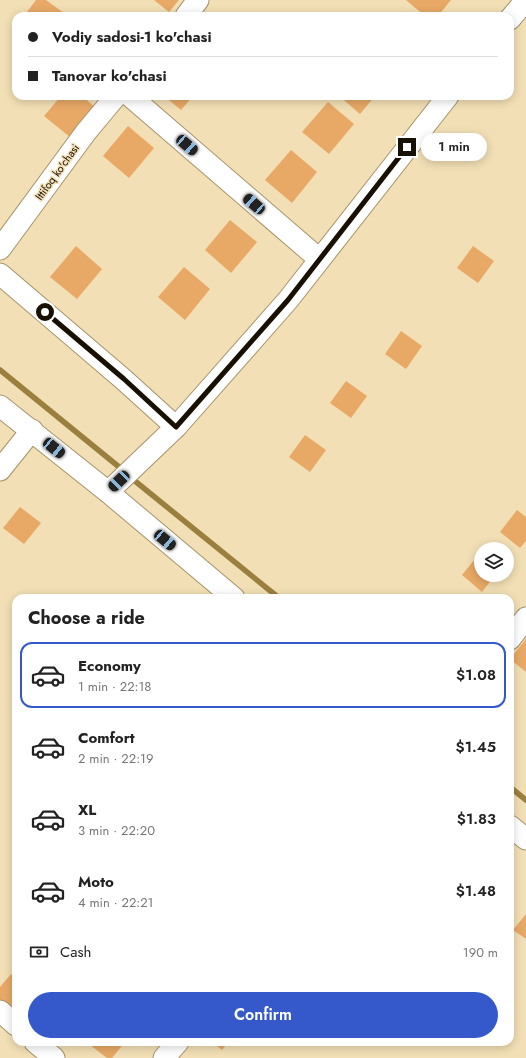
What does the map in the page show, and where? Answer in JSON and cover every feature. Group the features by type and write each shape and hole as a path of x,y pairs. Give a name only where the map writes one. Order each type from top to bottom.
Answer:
{"street":[{"path":"189,12 198,0"},
{"path":"514,14 526,0"},
{"name":"Ittifoq ko'chasi","path":"0,249 86,132 113,100"},
{"path":"135,100 319,259"},
{"path":"108,492 176,427 288,300 445,100"},
{"path":"0,274 124,379 176,427"},
{"path":"0,406 108,492 229,594"},
{"path":"0,470 32,430"},
{"path":"514,634 526,618"},
{"path":"514,829 526,839"},
{"path":"0,1012 12,1022"},
{"path":"40,1046 54,1058"},
{"path":"164,1058 174,1046"}],"building":[{"path":"36,0 46,0 62,12 27,12"},
{"path":"154,0 179,0 169,12"},
{"path":"406,0 451,0 441,12 420,12"},
{"path":"58,100 87,100 96,108 71,138 44,116"},
{"path":"169,100 190,100 181,110"},
{"path":"344,100 372,100 360,114"},
{"path":"328,102 354,124 329,154 302,132"},
{"path":"128,126 154,148 129,178 103,156"},
{"path":"291,150 317,172 292,203 265,180"},
{"path":"230,220 257,242 231,273 205,250"},
{"path":"76,246 102,269 77,299 50,277"},
{"path":"473,246 494,261 478,283 457,268"},
{"path":"184,267 210,289 185,320 158,297"},
{"path":"401,331 422,346 406,369 385,354"},
{"path":"346,381 367,396 351,418 330,403"},
{"path":"305,435 326,450 310,472 289,457"},
{"path":"20,507 41,523 24,544 3,528"},
{"path":"517,510 526,517 526,541 520,548 500,532"},
{"path":"474,560 474,582 490,582 482,592 462,575"},
{"path":"526,639 526,672 514,662 514,654"},
{"path":"526,914 526,939 514,931"},
{"path":"11,974 12,975 12,1009 0,1000 0,987"},
{"path":"91,1046 122,1046 112,1058 107,1058"},
{"path":"217,1046 225,1046 222,1050"}],"waterway":[{"path":"0,370 124,471"},
{"path":"130,477 274,594"},
{"path":"514,790 526,800"}],"route":[{"path":"45,312 124,379 176,427 288,300 407,147"}]}
